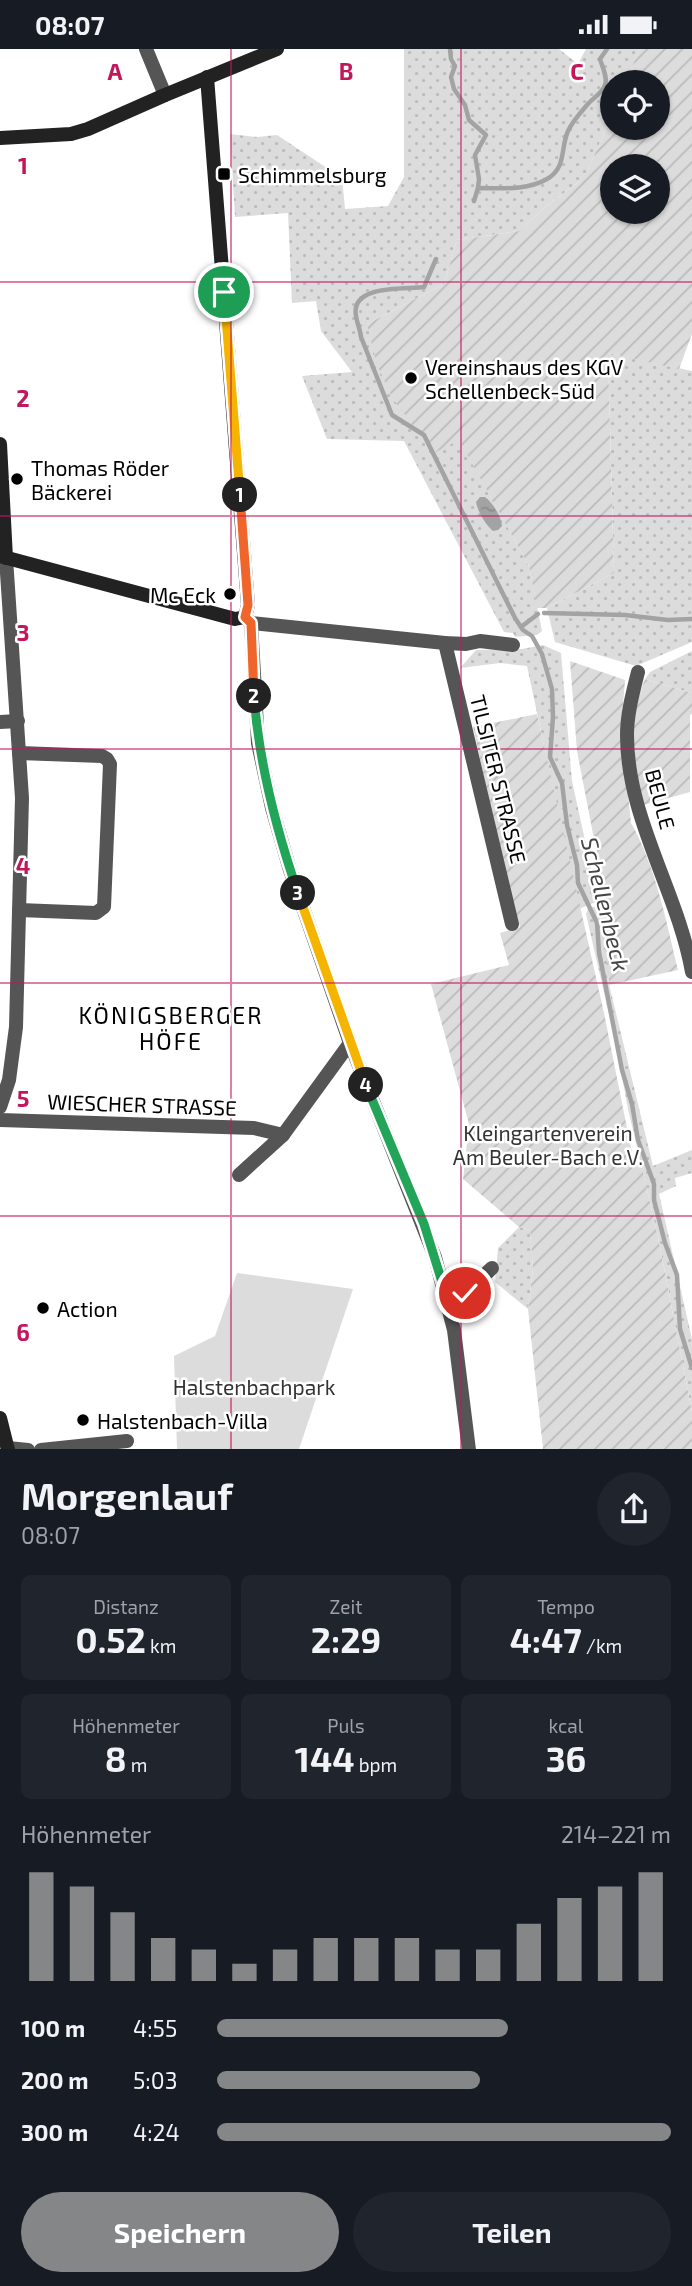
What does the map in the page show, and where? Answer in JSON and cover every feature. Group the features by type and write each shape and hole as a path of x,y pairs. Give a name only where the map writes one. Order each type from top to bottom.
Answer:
{"street":[{"path":"146,49 165,95"},
{"path":"0,138 71,134 88,129 277,49"},
{"path":"207,77 258,743 272,808 290,870 350,1042 424,1224 447,1298 460,1373 469,1449"},
{"path":"0,444 3,557 22,798 15,1041 9,1080 0,1107"},
{"path":"3,557 235,619 444,643 513,645"},
{"name":"TILSITER STRASSE","path":"444,643 512,924"},
{"name":"BEULE","path":"638,672 627,734 630,764 637,799 681,924 692,972"},
{"path":"0,722 18,721"},
{"path":"19,753 102,756 107,758 110,764 104,907 96,913 19,909"},
{"path":"239,1175 283,1135 350,1042"},
{"name":"WIESCHER STRASSE","path":"0,1120 254,1128 283,1135"},
{"path":"447,1298 465,1293 492,1268"},
{"path":"0,1418 8,1449"},
{"path":"51,1449 127,1441"}],"green space":[{"path":"404,49 559,49 578,64 586,49 639,49 631,70 600,70 601,140 587,172 575,185 519,231 457,240 444,284 367,324 459,439 529,566 542,631 537,635 515,637 513,633 504,632 404,441 327,439 302,376 352,372 321,331 316,301 292,303 288,213 235,217 230,134 257,137 277,135 342,178 345,209 388,206 404,177"},
{"path":"639,49 692,49 692,334 679,369 608,353 614,573 547,608 537,608 529,566 459,440 434,453 393,399 377,365 367,324 444,284 457,240 519,231 587,172 601,140 670,140 670,70 631,70"},
{"path":"608,353 692,371 692,642 636,666 555,642 547,608 614,573"},
{"path":"543,645 561,653 572,781 597,895 596,902 579,909 527,666 500,663 460,668 476,650 522,649"},
{"path":"692,651 692,693 645,679 650,672"},
{"path":"570,661 625,680 621,730 631,823 654,876 678,970 609,985 606,952 615,948 577,751"},
{"path":"645,679 692,693 692,714 690,792 643,805 635,757 634,727"},
{"name":"Kleingartenverein Am Beuler-Bach e.V.","path":"537,714 604,1013 634,1163 641,1164 658,1237 692,1412 692,1449 543,1449 528,1309 533,1269 530,1230 519,1227 463,1179 469,1124 431,984 509,965 500,933 520,927 507,881 473,727"},
{"path":"605,903 615,949 608,980 653,1166 692,1150 692,1173 675,1178 676,1186 659,1194 692,1339 692,1412 658,1237 586,914 588,909"},
{"path":"519,1227 530,1230 533,1269 528,1309 495,1282 498,1248"},
{"name":"Halstenbachpark","path":"237,1273 353,1289 299,1449 177,1449 174,1356 215,1336"}],"water":[{"path":"480,497 485,497 496,510 502,526 498,530 493,531 482,518 476,502"}],"waterway":[{"path":"450,49 455,66 451,77 454,89 465,105 469,120 486,135 475,155 478,188"},
{"name":"Schellenbeck","path":"474,201 478,188 522,187 539,183 558,169 570,128 605,85 600,59 607,49"},
{"name":"Schellenbeck","path":"436,259 424,287 371,293 357,305 356,319 392,415 424,435 515,618 523,630 532,636 542,654 552,689 550,757 562,783 578,883 597,923 599,952 622,1070 632,1104 638,1140 654,1184 654,1200 665,1243 677,1275 680,1329 692,1368"},
{"path":"544,613 692,619"},
{"path":"521,627 538,614"}],"place":[{"name":"Schimmelsburg","path":"224,174"},
{"name":"Vereinshaus des KGV Schellenbeck-Süd","path":"411,378"},
{"name":"Thomas Röder Bäckerei","path":"17,479"},
{"name":"Mc Eck","path":"230,594"},
{"name":"Action","path":"43,1308"},
{"name":"Halstenbach-Villa","path":"83,1420"}],"district":[{"name":"KÖNIGSBERGER HÖFE","path":"171,1028"}],"route":[{"path":"224,292 248,605 245,617 251,623 258,743 272,808 290,870 350,1042 424,1224 447,1298 465,1293"}]}
